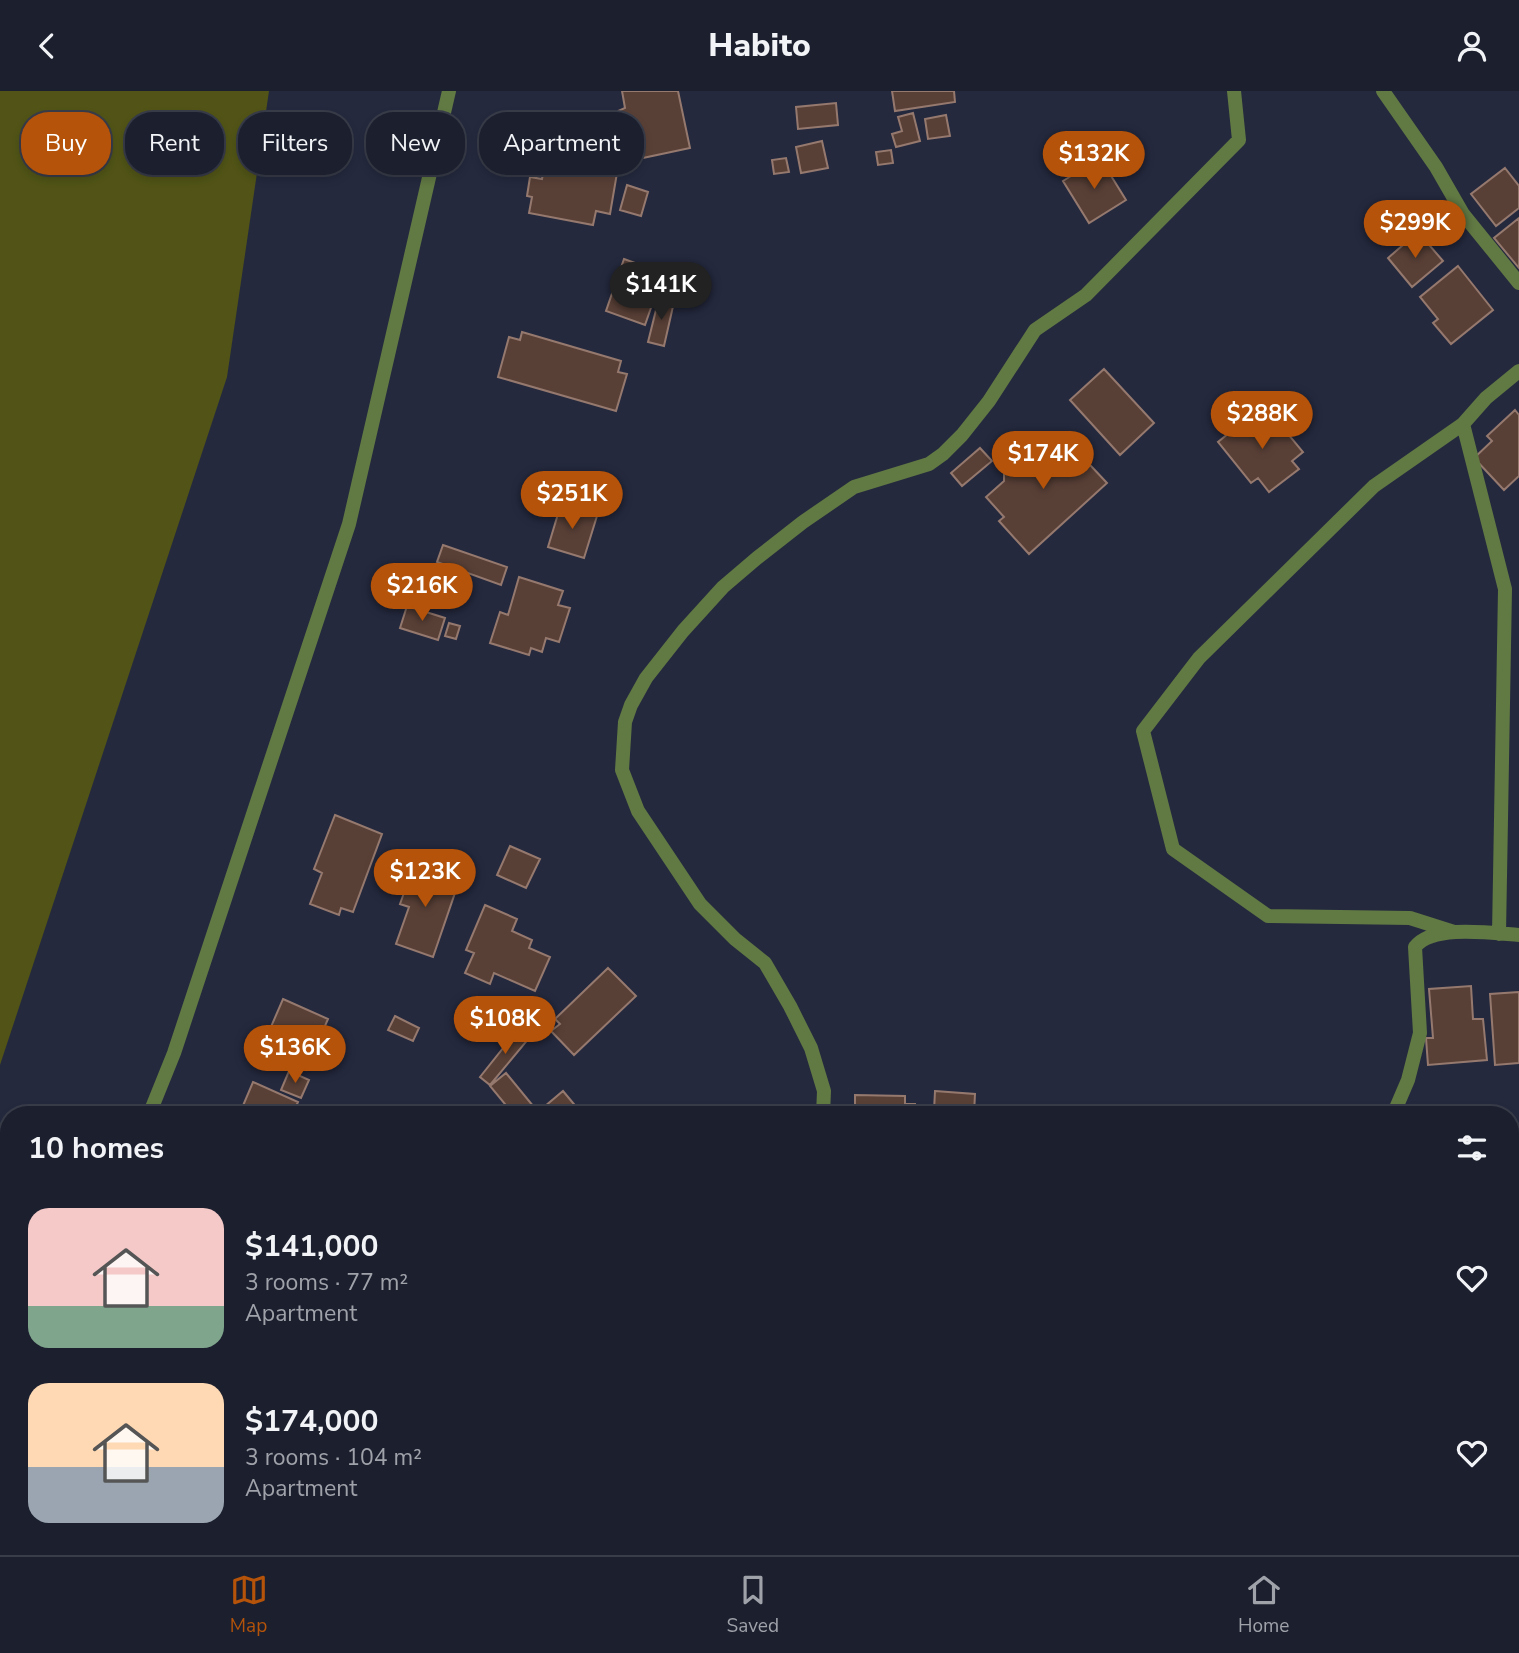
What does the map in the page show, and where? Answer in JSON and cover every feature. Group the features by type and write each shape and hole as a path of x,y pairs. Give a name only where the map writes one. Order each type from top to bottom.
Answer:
{"street":[{"path":"152,1106 178,1040 349,524 449,91"},
{"path":"823,1106 824,1091 811,1048 765,963 735,939 700,904 638,811 622,770 625,722 631,705 646,678 683,631 723,587 757,558 803,521 854,487 929,464 962,435 989,401 1035,330 1086,295 1238,140 1234,91"},
{"path":"1383,91 1436,167 1463,214 1519,283"},
{"path":"1454,932 1410,918 1268,916 1173,849 1143,731 1199,658 1374,486 1463,423 1486,398 1519,371"},
{"path":"1463,423 1505,589 1499,934"},
{"path":"1397,1106 1408,1080 1420,1033 1415,947 1420,939 1454,932 1519,935"}],"shaded area":[{"path":"0,91 269,91 266,112 238,112 238,175 257,175 227,377 0,1065"}],"building":[{"path":"622,91 678,91 690,148 644,158 644,112 618,112 625,108"},
{"path":"892,91 954,91 955,102 895,111"},
{"path":"836,103 838,125 798,129 796,107"},
{"path":"913,113 920,141 896,147 892,134 902,131 898,117"},
{"path":"946,115 950,136 928,139 925,119"},
{"path":"822,141 828,168 801,173 796,147"},
{"path":"891,150 893,163 878,165 876,152"},
{"path":"786,158 789,172 774,174 772,160"},
{"path":"1100,158 1126,200 1089,223 1063,181"},
{"path":"1505,168 1519,186 1519,208 1496,226 1471,194"},
{"path":"543,175 617,175 610,214 596,211 593,225 529,213 532,197 527,196 530,177 542,179"},
{"path":"627,185 648,192 641,216 620,210"},
{"path":"1519,218 1519,268 1494,238"},
{"path":"1418,232 1443,261 1412,287 1388,258"},
{"path":"624,259 663,273 645,325 606,311"},
{"path":"1458,266 1493,310 1451,344 1433,323 1438,319 1420,297"},
{"path":"659,298 674,302 664,346 648,342"},
{"path":"522,332 621,361 618,372 627,374 616,411 498,377 509,337 520,340"},
{"path":"1104,369 1154,423 1120,455 1070,400"},
{"path":"1515,410 1519,415 1519,476 1504,490 1474,458 1492,441 1487,436"},
{"path":"1253,414 1262,426 1274,417 1303,452 1292,461 1299,469 1269,492 1258,478 1251,483 1218,442"},
{"path":"1051,437 1068,455 1075,449 1107,483 1029,554 999,521 1004,517 986,497 1004,481 1004,461 1018,448 1037,449"},
{"path":"980,448 992,461 962,486 951,473"},
{"path":"561,504 597,516 584,558 548,547"},
{"path":"443,545 507,567 501,585 437,562"},
{"path":"519,577 563,591 558,605 570,608 559,642 546,638 542,652 531,648 529,655 490,643 500,612 508,615"},
{"path":"407,606 445,618 438,640 400,628"},
{"path":"449,623 460,626 456,639 445,636"},
{"path":"335,815 382,834 353,912 341,908 339,915 310,904 322,873 314,869"},
{"path":"510,846 540,859 526,888 497,875"},
{"path":"415,862 444,872 440,881 457,887 433,957 396,944 409,907 400,904"},
{"path":"485,905 517,919 512,931 532,940 529,948 550,957 535,991 494,973 490,984 465,973 474,953 466,950"},
{"path":"608,968 636,996 574,1055 551,1031 560,1024 555,1019"},
{"path":"1471,986 1473,1019 1483,1019 1487,1060 1428,1065 1426,1038 1433,1038 1429,989"},
{"path":"1519,992 1519,1063 1495,1065 1490,994"},
{"path":"283,999 328,1019 306,1070 261,1050"},
{"path":"395,1016 419,1028 413,1041 388,1030"},
{"path":"519,1028 530,1037 490,1085 480,1077"},
{"path":"289,1071 309,1080 301,1098 281,1090"},
{"path":"506,1073 533,1106 507,1106 490,1086"},
{"path":"253,1082 298,1102 296,1106 243,1106"},
{"path":"563,1091 576,1106 545,1106"},
{"path":"935,1091 975,1094 974,1106 934,1106"},
{"path":"855,1095 905,1096 905,1104 915,1104 915,1106 855,1106"}]}
